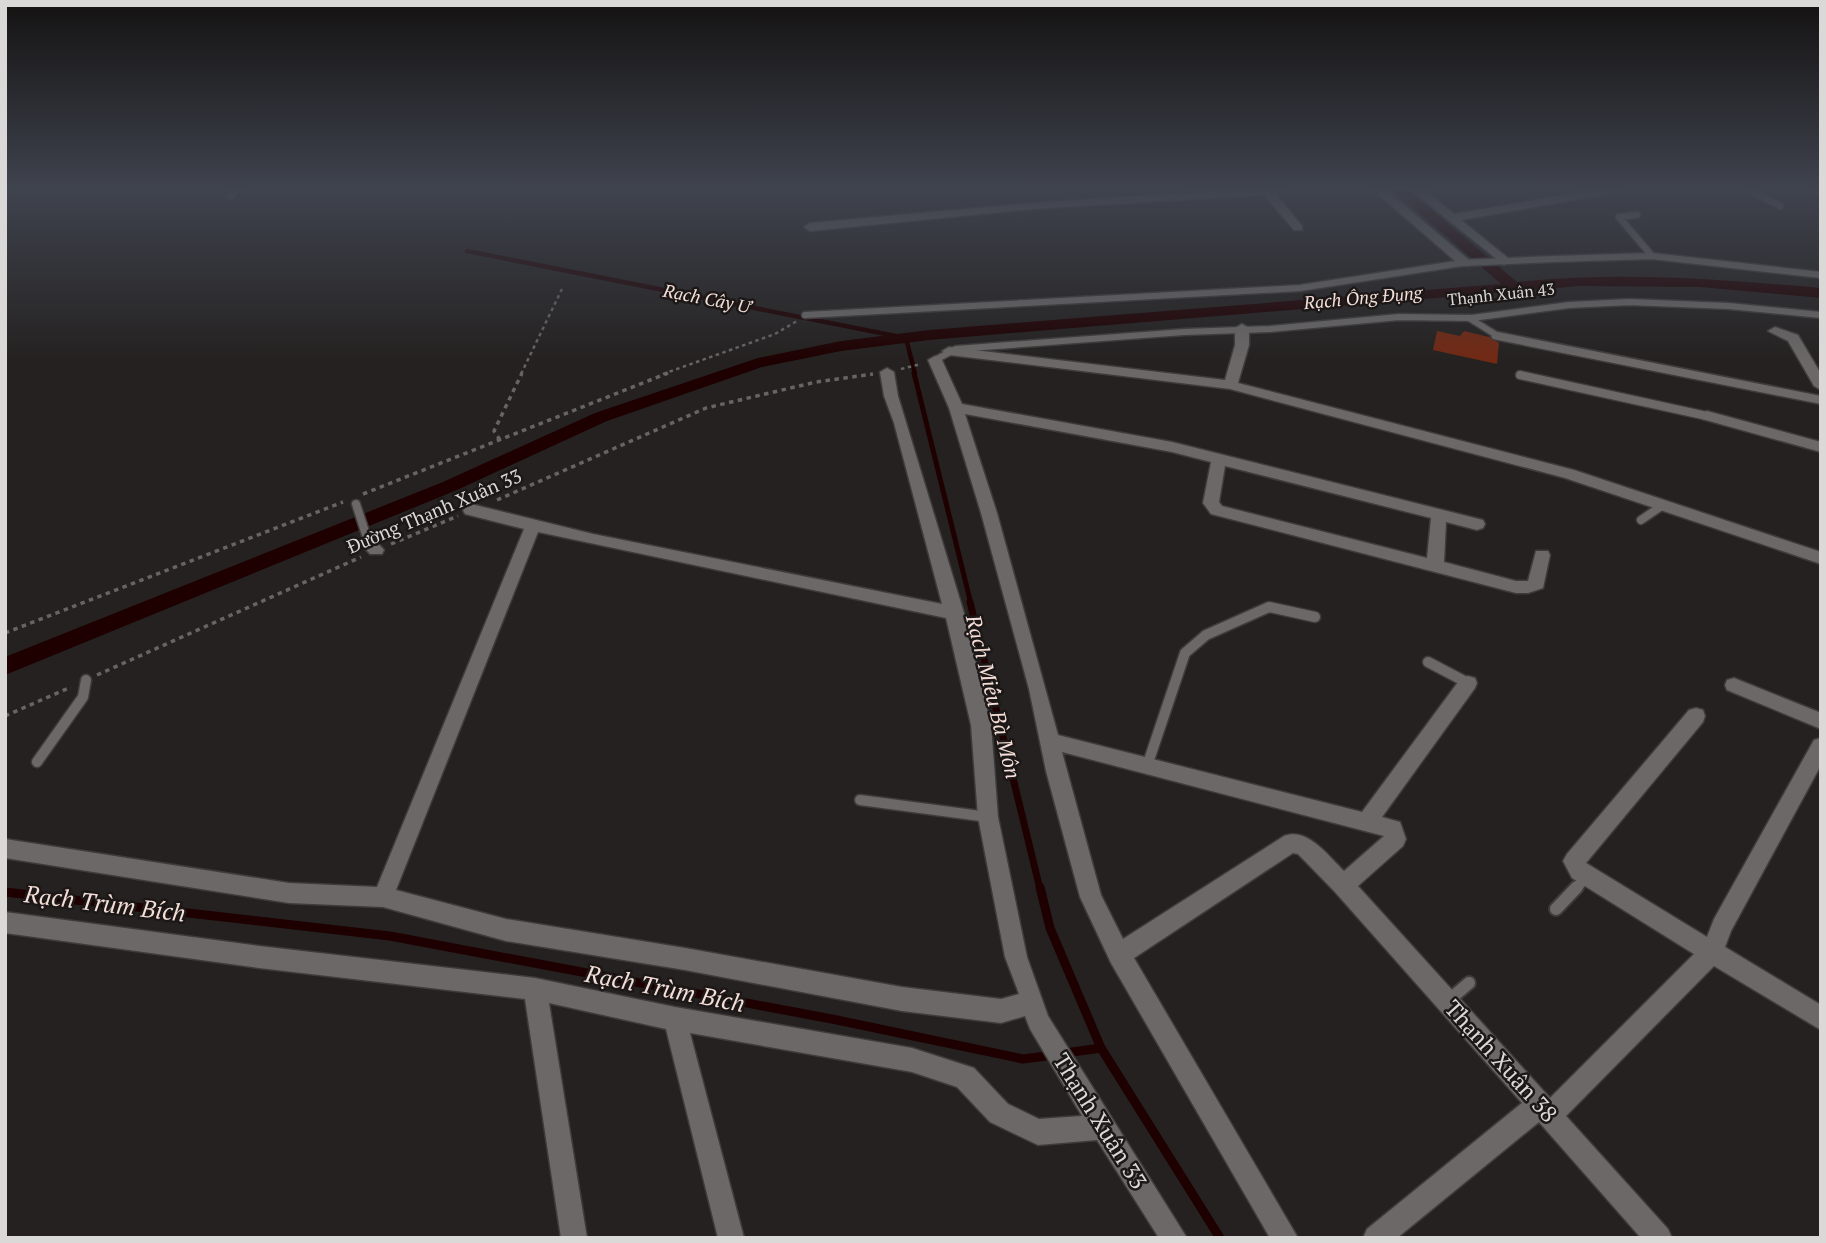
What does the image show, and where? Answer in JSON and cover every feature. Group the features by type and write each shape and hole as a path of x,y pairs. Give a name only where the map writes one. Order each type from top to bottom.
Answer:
{"street":[{"path":"1447,247 1466,263"},
{"path":"1486,247 1503,261"},
{"path":"1230,385 1242,345 1242,328"},
{"path":"1775,331 1793,338 1821,386"},
{"path":"1497,336 1821,400"},
{"path":"1285,1238 1119,955 1091,897 1016,609 956,408 938,357 1230,385 1569,474 1821,558"},
{"name":"Thạnh Xuân 33","path":"890,372 891,396 955,613 981,725 988,817 1016,957 1038,1021 1174,1238"},
{"path":"956,408 1172,447 1477,524"},
{"path":"1707,416 1821,447"},
{"path":"1220,459 1211,503 1217,510 1435,568 1528,587 1537,584 1542,555"},
{"path":"471,510 955,613"},
{"path":"1435,568 1439,515"},
{"path":"383,897 533,525"},
{"path":"1367,822 1468,683"},
{"path":"1734,685 1821,721"},
{"path":"1696,716 1574,862 1579,871 1587,877 1819,1014"},
{"path":"1049,741 1393,829 1396,839 1343,885"},
{"path":"1376,1238 1442,1182 1545,1110 1712,952 1722,926 1821,746"},
{"name":"Thạnh Xuân 38","path":"1119,955 1291,843 1304,845 1660,1238"},
{"path":"5,848 289,893 383,897 506,930 685,959 902,999 1002,1011 1033,1002"},
{"path":"5,922 233,953 535,989 675,1019 912,1060 965,1077 999,1113 1038,1132 1103,1128"},
{"path":"535,989 574,1238"},
{"path":"675,1019 731,1238"}],"lane":[{"path":"1644,247 1652,256"},
{"path":"806,315 1300,288 1466,263 1503,261 1652,256 1821,275"},
{"name":"Thạnh Xuân 43","path":"938,357 1242,328 1270,329 1399,317 1468,318 1569,304 1629,302 1729,306 1821,315"},
{"path":"1468,318 1497,336"},
{"path":"1520,375 1707,416"},
{"path":"354,501 372,547"},
{"path":"1641,520 1662,505"},
{"path":"1147,766 1185,653 1195,640 1207,632 1249,618 1269,607 1315,617"},
{"path":"1428,662 1468,683"},
{"path":"37,762 83,697 86,680"},
{"path":"860,800 988,817"},
{"path":"1556,909 1587,877"},
{"path":"1448,1002 1469,983"}],"path":[{"path":"500,440 494,431 562,289"},
{"path":"5,633 354,501 699,360 790,327"},
{"name":"Đường Thạnh Xuân 33","path":"5,716 372,547 471,510 706,408 817,382 890,372 938,357"}],"building":[{"path":"1437,331 1460,336 1464,331 1489,337 1499,343 1497,364 1433,350"}],"waterway":[{"path":"1466,247 1513,287"},
{"name":"Rạch Cây Ư","path":"467,251 906,338 915,374"},
{"name":"Rạch Ông Đụng","path":"5,666 450,486 601,417 758,363 841,346 929,335 1539,284 1660,281 1821,293"},
{"name":"Rạch Miếu Bà Môn","path":"914,373 971,604"},
{"name":"Rạch Miếu Bà Môn","path":"970,602 1040,889"},
{"name":"Rạch Miếu Bà Môn","path":"1040,887 1050,928 1101,1048"},
{"name":"Rạch Trùm Bích","path":"5,892 390,936 837,1020 1023,1059 1054,1055"},
{"name":"Rạch Trùm Bích","path":"1065,1053 1101,1048"},
{"name":"Rạch Trùm Bích","path":"1101,1048 1220,1238"}]}
